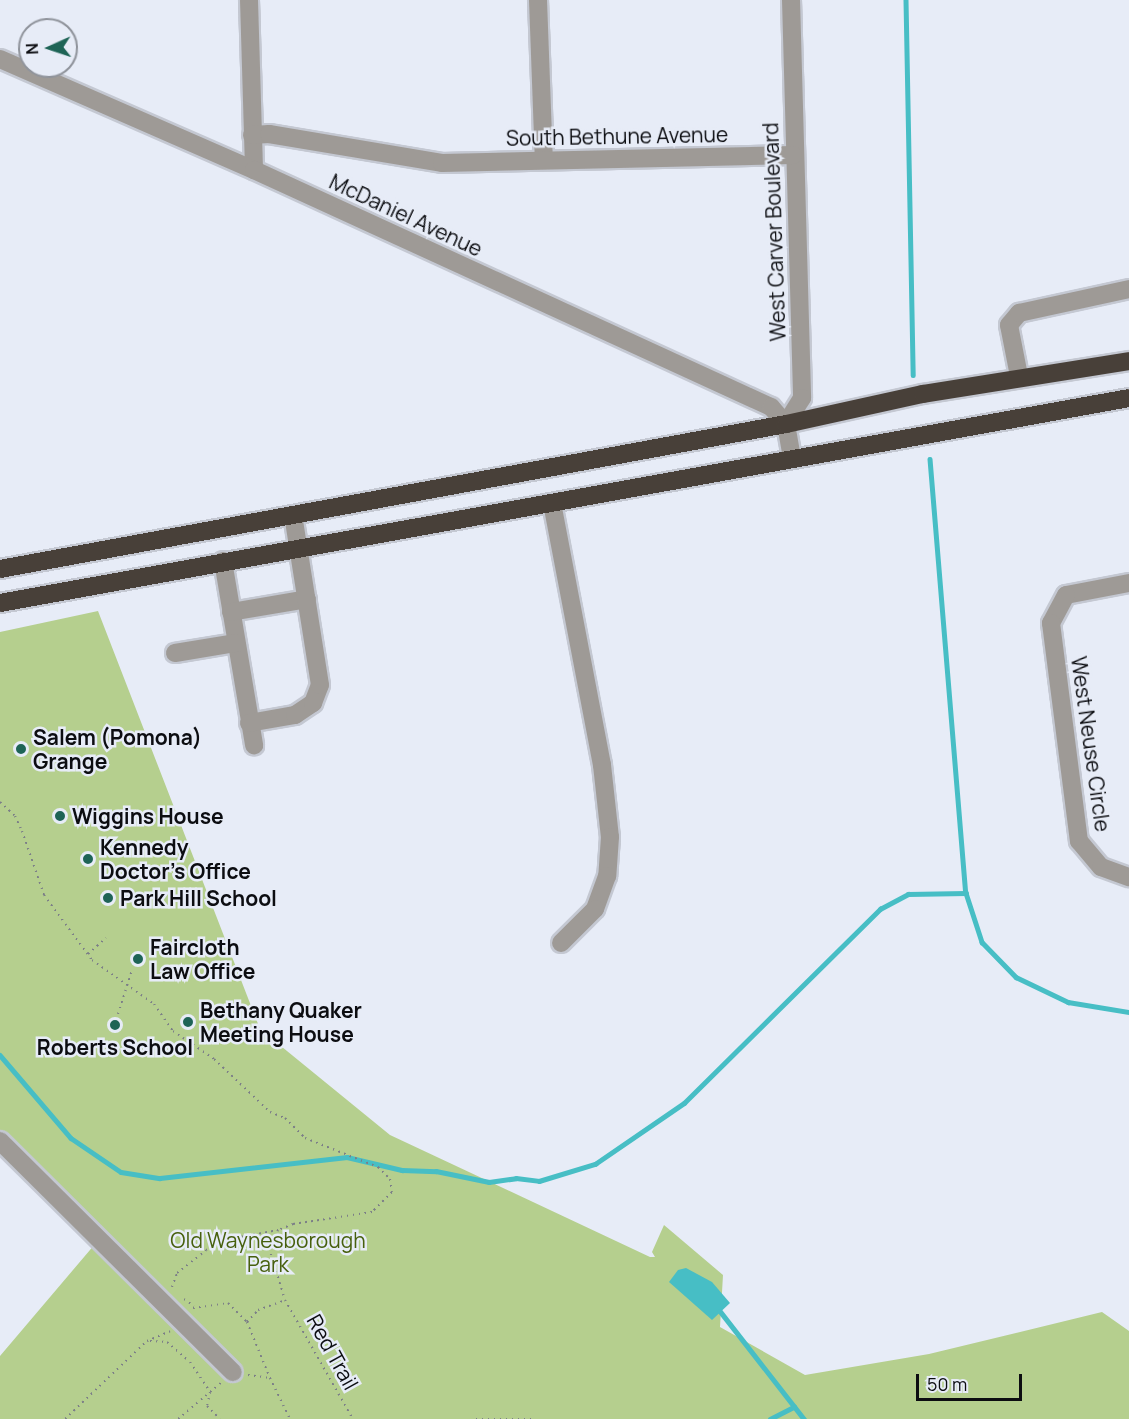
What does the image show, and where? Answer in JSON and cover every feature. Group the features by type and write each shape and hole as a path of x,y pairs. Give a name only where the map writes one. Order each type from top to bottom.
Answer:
{"highway":[{"path":"0,569 786,424 1019,376 1129,361"},
{"path":"0,603 1129,398"}],"street":[{"path":"249,0 254,170"},
{"path":"538,0 544,160"},
{"name":"West Carver Boulevard","path":"786,424 802,398 790,0"},
{"name":"McDaniel Avenue","path":"0,59 254,170 771,407 786,424"},
{"name":"South Bethune Avenue","path":"252,135 442,163 793,155"},
{"path":"1019,376 1009,325 1019,313 1129,289"},
{"path":"786,424 792,458"},
{"path":"552,503 602,765 610,837 607,876 596,909 561,943"},
{"path":"249,723 296,716 313,703 320,685 293,515"},
{"path":"223,561 254,745"},
{"name":"West Neuse Circle","path":"1129,583 1066,595 1051,623 1079,841 1101,867 1129,877"},
{"path":"231,612 307,599"},
{"path":"175,653 236,643"},
{"path":"0,1141 233,1372"}],"path":[{"path":"0,802 15,816 44,895 87,954 154,1004 173,1031 214,1059 270,1112 285,1118 305,1138 378,1167 390,1179 392,1192 372,1212 328,1221 314,1218 278,1230 224,1240 177,1273 171,1285 175,1294 195,1306 228,1303 247,1322 270,1378 291,1419"},
{"path":"87,954 106,938"},
{"path":"118,1014 132,970"},
{"name":"Red Trail","path":"278,1230 268,1248 285,1300 353,1419"},
{"path":"247,1322 258,1310 285,1300"},
{"path":"65,1419 147,1341 167,1333 195,1306"},
{"path":"147,1341 166,1342 190,1362 210,1392 207,1406 220,1419"},
{"path":"178,1419 233,1372 270,1378"},
{"path":"476,1419 535,1419"}],"green space":[{"name":"Old Waynesborough Park","path":"98,611 260,1029 390,1135 650,1257 655,1257 652,1252 664,1225 723,1275 720,1327 805,1375 929,1354 1102,1312 1129,1331 1129,1419 0,1419 0,1356 101,1237 0,1156 0,632"}],"water":[{"path":"686,1268 712,1282 730,1303 712,1320 669,1282 678,1270"}],"waterway":[{"path":"906,0 913,375"},
{"path":"930,459 966,893 982,942 1016,977 1068,1002 1129,1012"},
{"path":"0,1055 71,1138 121,1172 160,1178 347,1157 402,1170 436,1171 489,1182 516,1178 539,1181 595,1164 684,1103 880,909 908,894 966,893"},
{"path":"720,1311 804,1419"},
{"path":"770,1419 794,1407"}],"place":[{"name":"Salem (Pomona) Grange","path":"21,749"},
{"name":"Wiggins House","path":"60,816"},
{"name":"Kennedy Doctor’s Office","path":"88,859"},
{"name":"Park Hill School","path":"108,898"},
{"name":"Faircloth Law Office","path":"138,959"},
{"name":"Bethany Quaker Meeting House","path":"188,1022"},
{"name":"Roberts School","path":"115,1025"}]}
